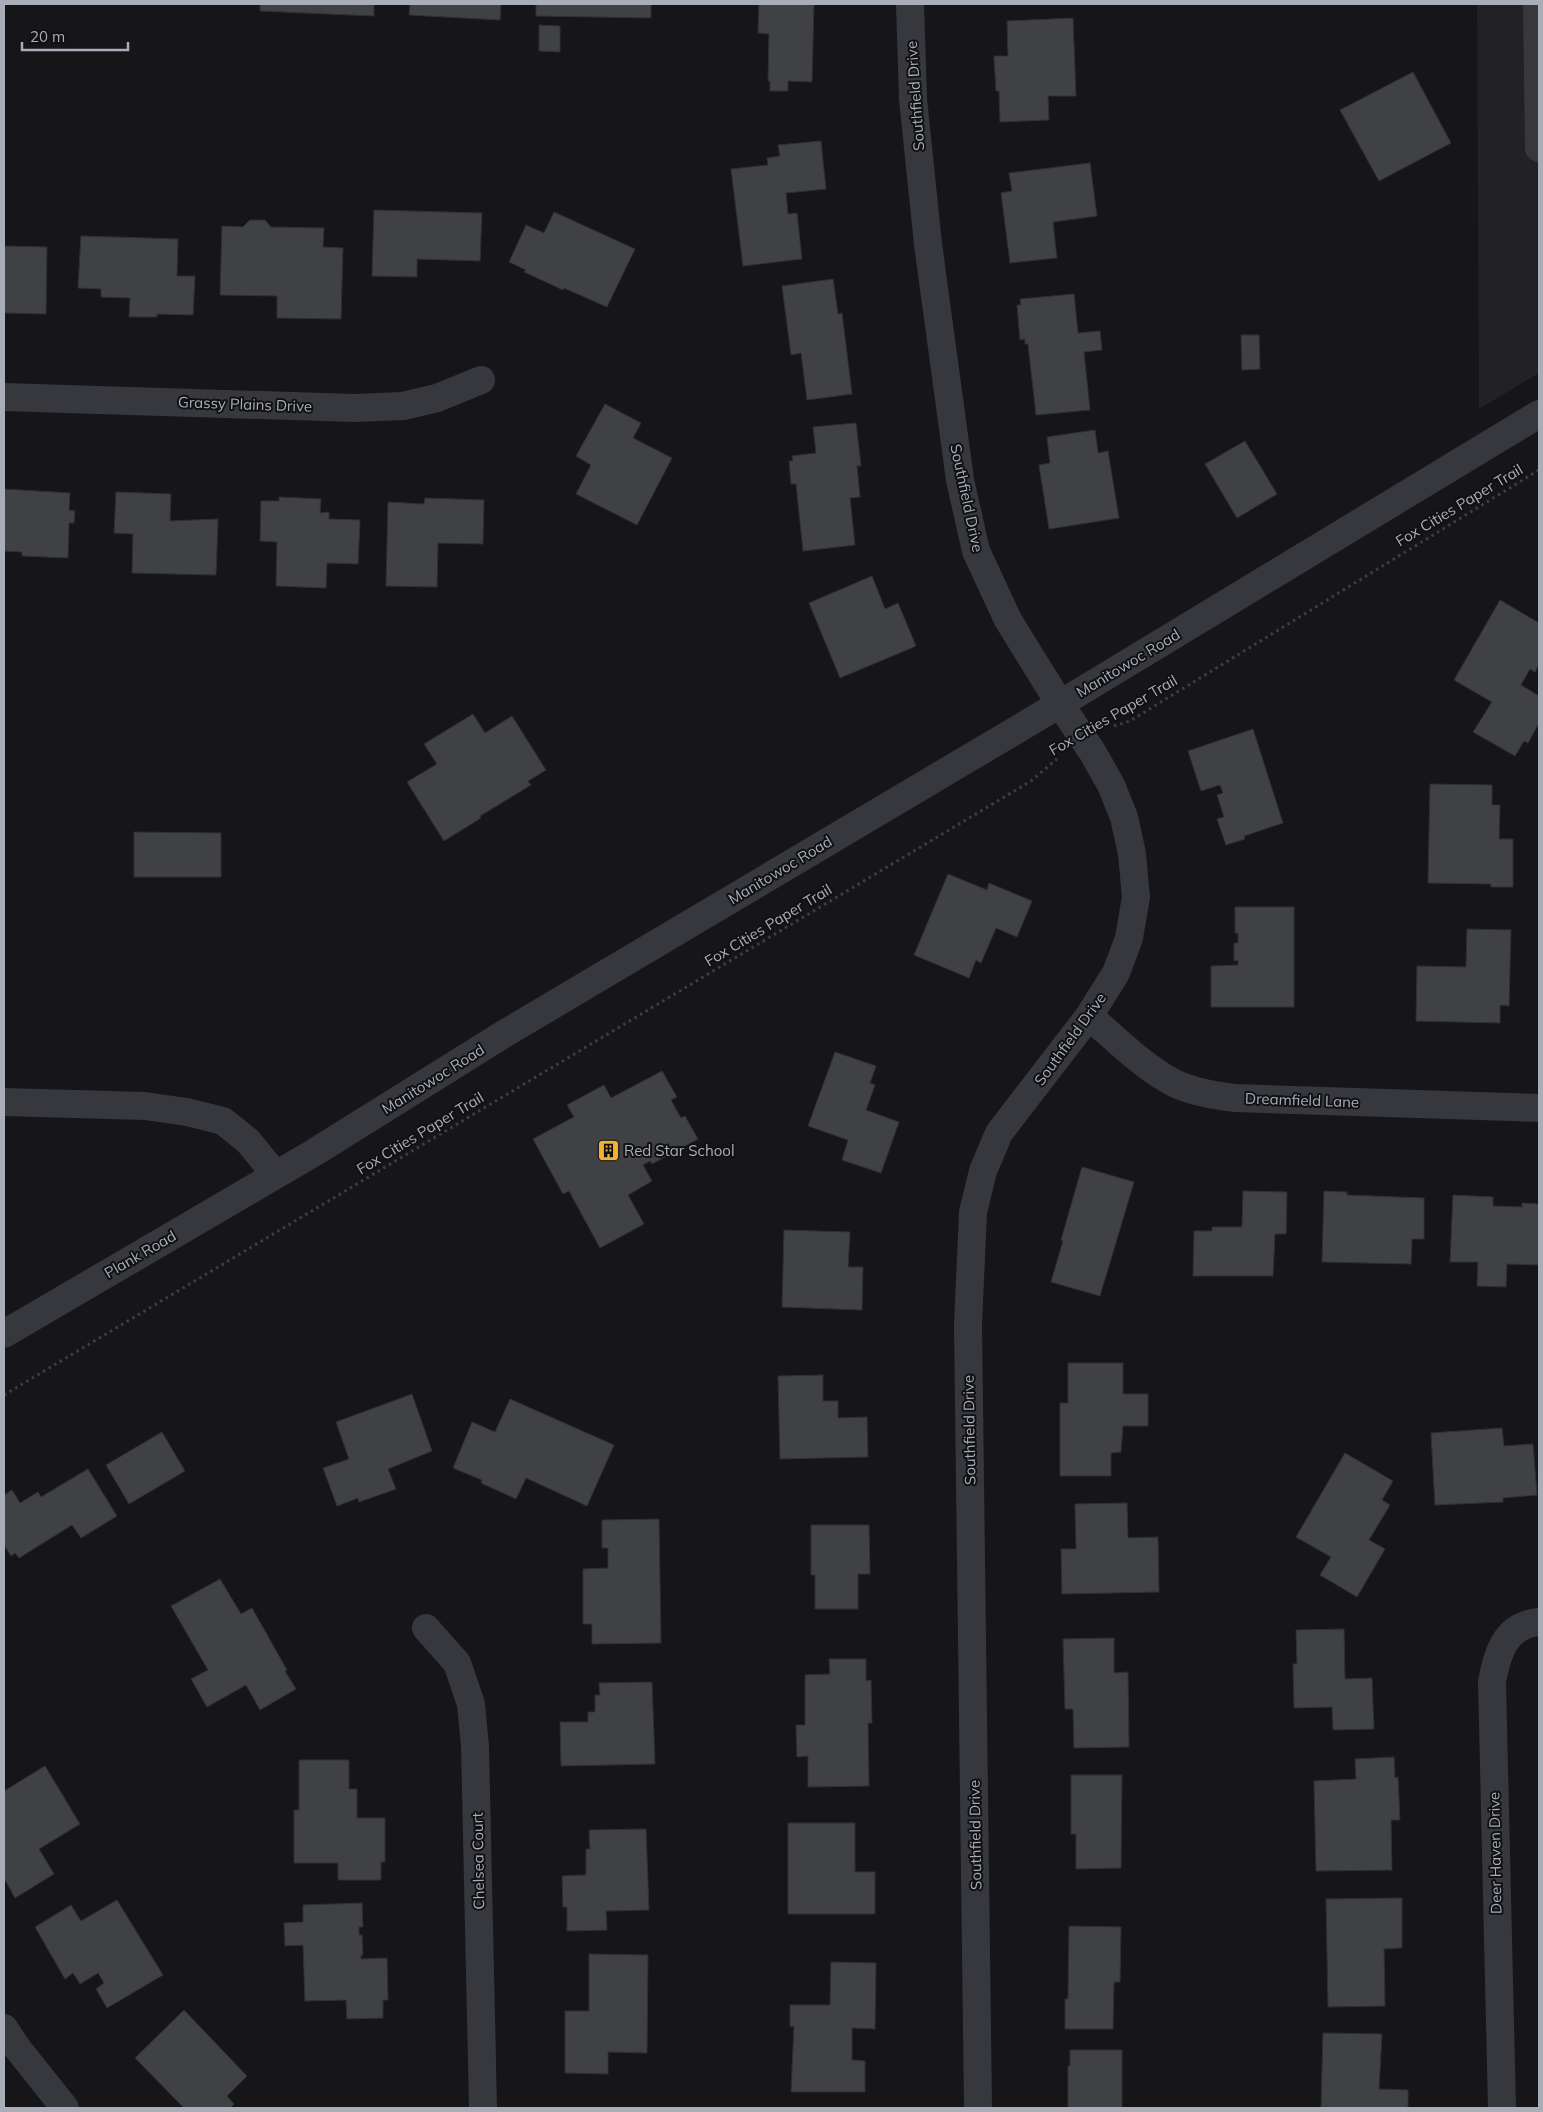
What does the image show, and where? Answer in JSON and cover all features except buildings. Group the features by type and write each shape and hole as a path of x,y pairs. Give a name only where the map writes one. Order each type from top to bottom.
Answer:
{"street":[{"name":"Southfield Drive","path":"910,4 915,119 928,244 960,480 976,551 1008,620 1086,742 1111,785 1124,817 1132,854 1136,897 1130,938 1116,973 1090,1016 999,1133 982,1171 973,1212 968,1325 978,2108"},
{"path":"1537,4 1539,148"},
{"name":"Grassy Plains Drive","path":"4,397 355,408 411,404 437,398 481,380"},
{"name":"Manitowoc Road","path":"275,1174 703,915 1060,704 1539,414"},
{"name":"Dreamfield Lane","path":"1090,1016 1150,1066 1174,1083 1200,1093 1234,1098 1539,1108"},
{"path":"4,1102 145,1106 187,1112 223,1121 248,1141 275,1174"},
{"name":"Plank Road","path":"4,1334 275,1174"},
{"name":"Deer Haven Drive","path":"1502,2108 1492,1682 1496,1661 1505,1640 1517,1631 1539,1622"},
{"name":"Chelsea Court","path":"426,1628 457,1663 471,1704 475,1746 483,2108"},
{"path":"4,2028 18,2049 66,2108"}],"path":[{"name":"Fox Cities Paper Trail","path":"4,1395 1031,781 1051,763 1086,742 1113,726 1130,722 1539,470"}],"shaded area":[{"path":"1477,4 1539,4 1539,373 1479,409"}],"place":[{"name":"Red Star School","path":"608,1150"}]}
